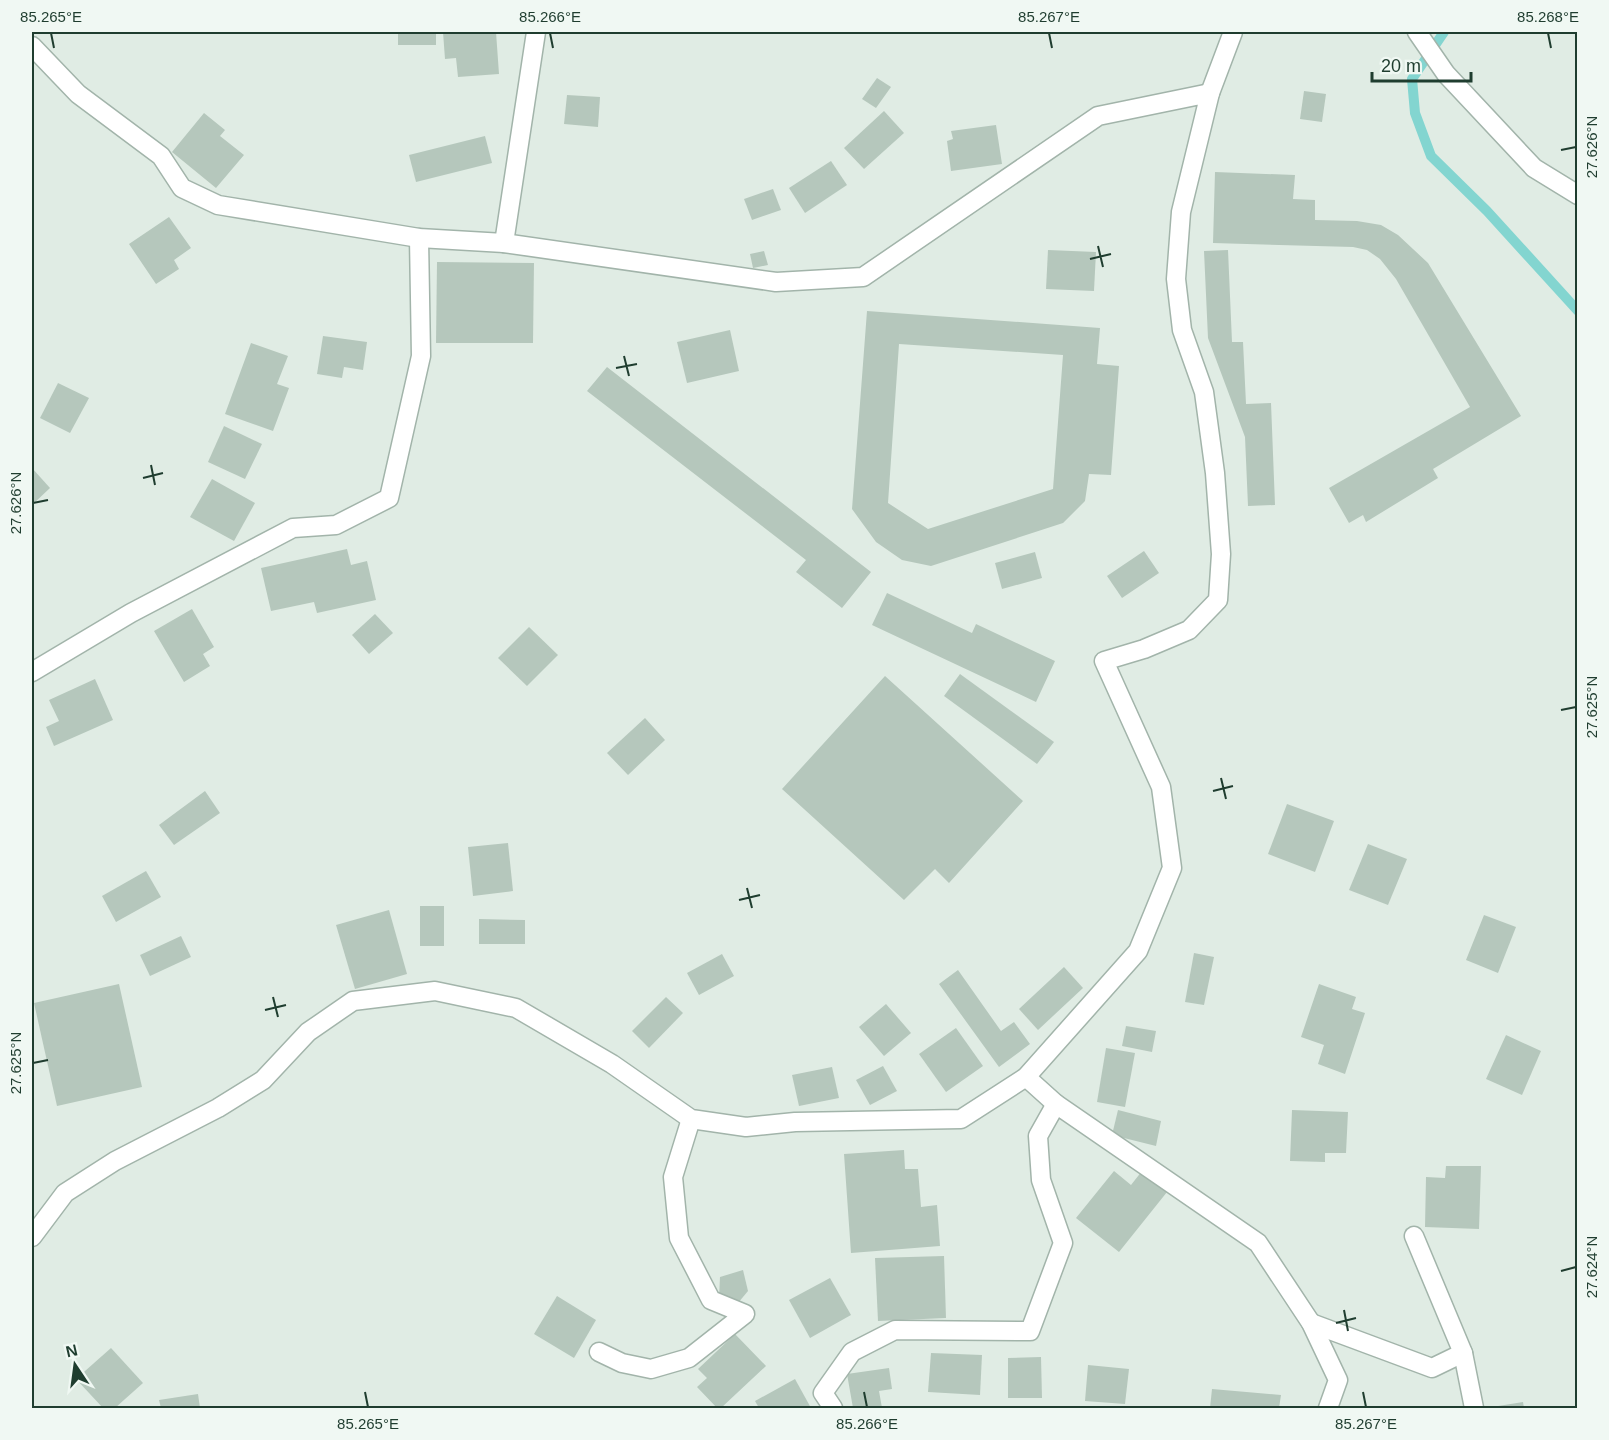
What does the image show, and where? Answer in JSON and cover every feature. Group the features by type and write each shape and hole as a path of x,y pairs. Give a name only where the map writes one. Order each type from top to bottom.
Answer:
{"street":[{"path":"504,243 536,32"},
{"path":"32,1237 65,1193 116,1161 218,1108 263,1080 308,1032 353,1001 435,991 516,1008 612,1064 691,1119 746,1127 795,1122 961,1119 1026,1077 1138,951 1172,868 1161,787 1104,661 1144,649 1189,630 1218,600 1221,554 1214,461 1204,392 1182,330 1176,279 1180,212 1210,93 1233,32"},
{"path":"1418,34 1446,74 1533,168 1578,195"},
{"path":"32,46 78,94 161,156 182,188 218,205 419,238 504,243 776,282 862,277 1098,116 1210,93"},
{"path":"32,672 131,613 293,528 336,525 389,498 421,356 419,238"},
{"path":"1026,1077 1056,1104 1258,1243 1311,1323 1338,1380 1328,1408"},
{"path":"833,1408 823,1393 852,1353 895,1330 1030,1331 1063,1243 1041,1180 1038,1136 1056,1104"},
{"path":"599,1352 622,1362 651,1369 689,1358 745,1314 711,1300 679,1238 673,1177 691,1119"},
{"path":"1414,1236 1463,1353 1474,1408"},
{"path":"1311,1323 1432,1368 1463,1353"}],"building":[{"path":"398,32 436,32 436,45 398,45"},
{"path":"443,32 496,32 499,74 458,77 456,58 445,59"},
{"path":"877,78 891,87 876,108 862,99"},
{"path":"1304,91 1326,94 1322,122 1300,119"},
{"path":"567,95 600,97 598,127 564,124"},
{"path":"884,111 904,133 864,169 844,148"},
{"path":"204,113 225,130 220,136 244,155 216,188 172,152"},
{"path":"996,125 1002,164 951,171 947,141 953,139 951,131"},
{"path":"485,136 492,163 416,182 409,155"},
{"path":"831,161 847,185 805,213 789,188"},
{"path":"1215,172 1295,175 1293,199 1315,200 1315,220 1357,221 1381,225 1398,235 1428,263 1521,416 1433,469 1438,478 1366,522 1363,515 1349,523 1329,488 1470,407 1396,279 1380,259 1367,250 1353,247 1213,243"},
{"path":"773,189 781,210 752,220 744,199"},
{"path":"169,217 191,248 174,260 179,269 156,284 129,244"},
{"path":"1048,250 1096,252 1094,291 1046,289"},
{"path":"1228,250 1232,342 1243,342 1246,404 1271,403 1275,505 1248,506 1245,437 1208,338 1204,251"},
{"path":"764,251 768,265 753,268 750,254"},
{"path":"437,262 534,263 533,343 436,343"},
{"path":"867,311 1100,328 1097,364 1119,366 1111,475 1089,474 1085,501 1063,523 931,566 902,560 876,542 852,509","holes":["899,344 1063,355 1053,489 928,529 888,503"]},
{"path":"730,330 739,371 687,383 677,342"},
{"path":"323,336 367,342 363,370 344,367 342,378 317,374"},
{"path":"251,343 288,356 277,384 289,388 273,431 225,414"},
{"path":"607,367 871,572 842,608 796,572 806,560 587,391"},
{"path":"58,383 89,398 70,433 40,418"},
{"path":"224,426 262,444 245,479 208,462"},
{"path":"32,468 50,488 32,505"},
{"path":"212,479 255,503 234,541 190,517"},
{"path":"347,549 351,565 367,561 376,600 317,613 314,602 271,611 261,568"},
{"path":"1144,551 1159,573 1122,598 1107,576"},
{"path":"1035,552 1042,578 1002,589 995,563"},
{"path":"887,593 972,633 976,624 1055,661 1036,702 872,625"},
{"path":"192,609 214,647 203,654 210,666 184,682 154,631"},
{"path":"375,614 393,633 369,654 352,635"},
{"path":"529,627 558,655 527,686 498,658"},
{"path":"960,674 1054,742 1037,764 944,696"},
{"path":"885,676 1023,801 949,883 935,869 904,900 782,789"},
{"path":"95,679 113,720 54,746 46,727 59,721 49,700"},
{"path":"645,718 665,740 628,775 607,753"},
{"path":"205,791 220,813 174,845 159,825"},
{"path":"1287,804 1334,821 1315,872 1268,854"},
{"path":"508,843 513,891 473,896 468,847"},
{"path":"1368,844 1407,859 1388,905 1349,890"},
{"path":"146,871 161,897 116,922 102,896"},
{"path":"420,906 444,906 444,946 420,946"},
{"path":"389,910 407,974 355,989 336,925"},
{"path":"1484,915 1516,927 1498,973 1466,960"},
{"path":"479,919 525,920 525,944 479,944"},
{"path":"181,936 191,957 150,976 140,955"},
{"path":"1194,953 1214,957 1204,1005 1185,1002"},
{"path":"722,954 734,976 699,995 687,973"},
{"path":"1064,967 1083,988 1038,1030 1019,1009"},
{"path":"958,970 1001,1031 1014,1022 1030,1044 999,1067 939,984"},
{"path":"119,984 142,1087 57,1106 34,1003"},
{"path":"1319,984 1356,997 1352,1009 1365,1013 1345,1074 1318,1064 1324,1045 1301,1037"},
{"path":"666,997 683,1013 649,1048 632,1031"},
{"path":"886,1004 911,1033 884,1056 859,1027"},
{"path":"1126,1026 1156,1031 1152,1052 1122,1046"},
{"path":"956,1028 983,1066 946,1092 919,1054"},
{"path":"1506,1035 1541,1051 1522,1095 1486,1079"},
{"path":"1106,1048 1135,1053 1125,1107 1097,1102"},
{"path":"883,1066 897,1091 870,1105 856,1080"},
{"path":"832,1067 839,1098 799,1106 792,1075"},
{"path":"1118,1110 1161,1121 1156,1146 1112,1135"},
{"path":"1292,1110 1348,1112 1346,1153 1325,1153 1325,1162 1290,1161"},
{"path":"904,1150 905,1169 918,1169 921,1207 937,1205 940,1246 851,1253 844,1154"},
{"path":"1446,1166 1481,1166 1479,1229 1425,1227 1426,1177 1445,1178"},
{"path":"1114,1171 1131,1185 1142,1171 1167,1192 1119,1252 1076,1218"},
{"path":"944,1256 946,1318 878,1321 875,1258"},
{"path":"743,1270 748,1291 738,1303 719,1298 720,1277"},
{"path":"830,1278 851,1315 810,1338 789,1300"},
{"path":"557,1296 596,1320 574,1358 534,1334"},
{"path":"735,1334 766,1366 721,1408 717,1408 697,1387 707,1378 698,1369"},
{"path":"111,1348 143,1383 115,1408 103,1408 76,1379"},
{"path":"931,1353 982,1355 980,1395 928,1392"},
{"path":"1041,1357 1042,1398 1008,1398 1008,1358"},
{"path":"1088,1365 1129,1369 1125,1404 1085,1401"},
{"path":"889,1368 892,1389 879,1391 882,1408 853,1408 847,1374"},
{"path":"795,1379 811,1408 759,1408 755,1401"},
{"path":"1212,1389 1281,1395 1279,1408 1210,1408"},
{"path":"198,1394 200,1408 161,1408 159,1400"},
{"path":"1523,1402 1524,1408 1492,1408 1492,1407"}],"waterway":[{"path":"1444,32 1412,79 1415,113 1431,156 1487,211 1578,311"}]}
